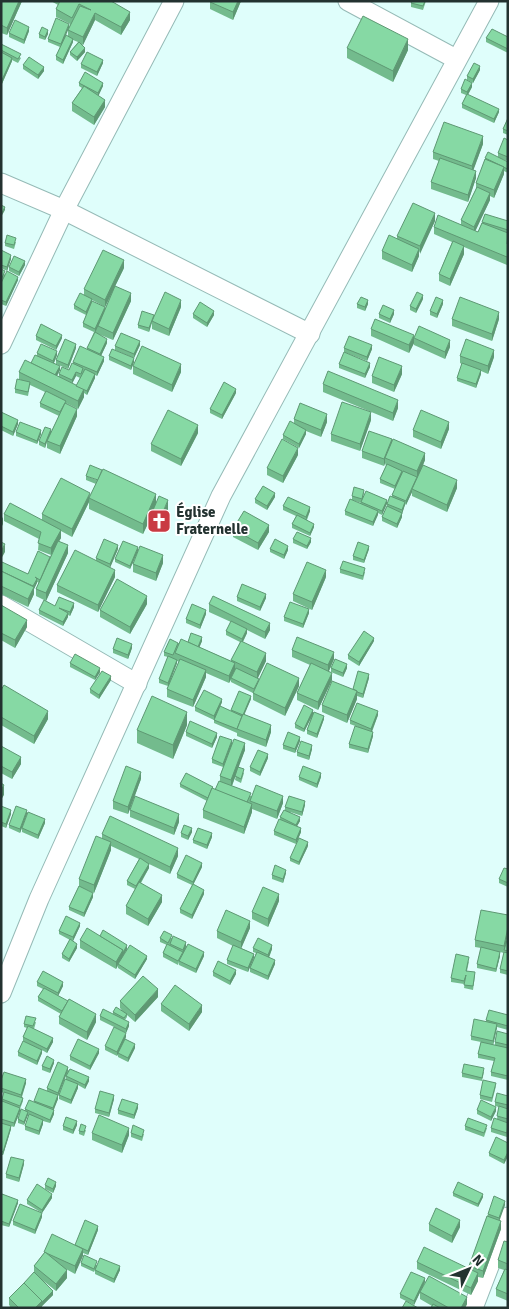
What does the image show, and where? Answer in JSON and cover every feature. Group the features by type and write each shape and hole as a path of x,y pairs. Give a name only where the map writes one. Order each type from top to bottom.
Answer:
{"street":[{"path":"1,344 64,210 174,1"},
{"path":"348,1 456,59"},
{"path":"1,993 39,899 221,496 488,1"},
{"path":"1,183 64,210 310,334"},
{"path":"1,605 137,684"},
{"path":"473,1308 508,1217"}],"building":[{"path":"1,1 19,1 7,28 1,25"},
{"path":"60,1 111,1 130,12 121,27 95,13 83,37 68,30 80,6 91,10 79,4 72,18 56,9"},
{"path":"210,1 238,1 233,12"},
{"path":"412,1 425,1 423,6 411,3"},
{"path":"363,16 408,39 393,71 347,48"},
{"path":"56,18 69,24 61,44 48,39"},
{"path":"15,20 29,27 24,40 9,33"},
{"path":"42,27 48,30 45,37 39,34"},
{"path":"492,29 508,37 508,49 486,38"},
{"path":"66,35 73,39 63,60 56,56"},
{"path":"79,42 85,48 77,57 70,52"},
{"path":"1,44 21,54 18,59 1,50"},
{"path":"1,52 12,58 1,82"},
{"path":"87,52 103,60 97,72 81,64"},
{"path":"29,57 44,67 38,75 23,65"},
{"path":"474,63 480,66 473,79 467,76"},
{"path":"85,72 103,83 98,93 79,83"},
{"path":"465,79 472,83 467,92 461,89"},
{"path":"84,86 105,100 94,117 72,103"},
{"path":"467,94 499,109 494,119 462,104"},
{"path":"508,118 508,131 503,129"},
{"path":"444,122 483,136 472,166 433,152"},
{"path":"504,138 508,140 508,157 498,153"},
{"path":"488,152 508,162 508,169 485,158"},
{"path":"440,158 476,171 468,195 431,182"},
{"path":"485,159 504,167 494,190 476,183"},
{"path":"477,187 490,193 474,227 461,220"},
{"path":"413,203 435,213 420,246 397,236"},
{"path":"1,205 5,207 1,214"},
{"path":"485,214 508,221 508,230 482,222"},
{"path":"438,215 478,232 482,223 508,233 507,257 434,227"},
{"path":"7,235 16,238 14,245 5,243"},
{"path":"389,235 419,249 412,265 382,251"},
{"path":"453,241 464,246 450,279 439,274"},
{"path":"1,250 11,255 7,267 1,265"},
{"path":"103,250 124,260 105,300 84,289"},
{"path":"14,256 25,261 19,272 9,267"},
{"path":"1,269 5,271 1,280"},
{"path":"7,271 18,277 6,302 1,300 1,283"},
{"path":"115,286 131,293 113,333 98,326"},
{"path":"165,292 181,300 169,329 152,321"},
{"path":"417,292 423,295 416,309 410,306"},
{"path":"80,293 92,299 86,312 74,305"},
{"path":"361,297 368,300 365,307 357,304"},
{"path":"436,297 443,300 437,314 430,311"},
{"path":"460,297 499,312 492,334 452,319"},
{"path":"92,301 105,307 95,329 83,323"},
{"path":"200,302 214,311 207,323 193,314"},
{"path":"383,305 394,310 390,319 379,314"},
{"path":"142,311 154,315 149,328 138,325"},
{"path":"375,319 414,335 409,345 371,329"},
{"path":"41,324 62,335 56,346 36,336"},
{"path":"419,326 450,340 445,352 414,338"},
{"path":"95,332 107,339 100,354 87,348"},
{"path":"121,333 140,341 134,354 115,346"},
{"path":"349,336 372,345 367,357 344,348"},
{"path":"65,339 76,344 68,365 56,360"},
{"path":"466,339 494,350 488,366 460,356"},
{"path":"41,344 57,351 53,361 37,353"},
{"path":"80,346 104,357 97,372 73,362"},
{"path":"142,346 181,364 172,385 133,366"},
{"path":"112,349 134,358 131,366 109,356"},
{"path":"344,352 370,363 365,374 339,364"},
{"path":"35,355 60,366 55,375 31,363"},
{"path":"379,357 402,366 394,385 372,376"},
{"path":"25,360 84,389 78,401 19,372"},
{"path":"72,363 83,368 81,374 76,372 72,380 59,374 62,367 69,370"},
{"path":"462,363 481,370 476,384 457,378"},
{"path":"85,369 95,374 87,391 76,386"},
{"path":"328,371 398,400 393,413 323,384"},
{"path":"17,379 30,382 28,392 15,389"},
{"path":"224,382 236,389 222,415 210,409"},
{"path":"46,391 66,401 60,412 40,403"},
{"path":"342,402 371,412 360,444 331,434"},
{"path":"65,403 77,409 60,446 47,441"},
{"path":"300,403 327,414 321,430 294,419"},
{"path":"168,410 198,425 181,459 151,444"},
{"path":"421,410 449,422 441,442 413,430"},
{"path":"1,412 18,420 13,432 1,426"},
{"path":"290,421 306,430 299,444 283,435"},
{"path":"20,422 41,430 37,441 16,432"},
{"path":"45,427 51,429 45,444 39,441"},
{"path":"369,431 392,439 384,459 362,451"},
{"path":"282,439 298,448 283,476 267,468"},
{"path":"393,439 425,453 417,471 385,458"},
{"path":"387,464 402,471 395,486 380,479"},
{"path":"90,465 102,470 98,480 86,476"},
{"path":"423,465 457,480 447,505 412,489"},
{"path":"103,469 156,494 143,524 89,498"},
{"path":"403,471 417,477 406,501 392,495"},
{"path":"61,478 90,493 72,529 42,514"},
{"path":"263,486 275,493 267,506 255,499"},
{"path":"354,487 364,490 362,499 352,496"},
{"path":"366,491 387,500 382,511 361,502"},
{"path":"159,496 168,500 160,519 151,515"},
{"path":"390,496 405,502 402,510 387,504"},
{"path":"288,497 310,507 306,517 283,506"},
{"path":"350,499 378,511 373,522 345,511"},
{"path":"10,503 61,530 51,548 38,543 41,532 4,514"},
{"path":"387,506 402,513 397,524 382,517"},
{"path":"244,511 269,525 258,543 233,529"},
{"path":"297,515 314,524 310,533 292,524"},
{"path":"297,532 311,538 307,546 293,539"},
{"path":"104,539 118,545 110,564 96,558"},
{"path":"275,539 288,546 284,555 270,549"},
{"path":"58,541 68,545 46,593 36,589"},
{"path":"123,541 138,547 130,566 115,559"},
{"path":"1,542 5,544 1,551"},
{"path":"358,542 369,546 364,560 353,556"},
{"path":"140,546 163,555 156,573 133,564"},
{"path":"75,550 115,570 98,605 57,585"},
{"path":"38,551 50,557 40,580 35,577 37,579 33,586 1,571 2,562 28,574"},
{"path":"343,561 365,568 363,576 340,569"},
{"path":"307,562 326,570 312,602 293,594"},
{"path":"1,571 34,587 28,599 1,586"},
{"path":"117,579 147,596 130,627 100,610"},
{"path":"242,584 266,594 260,607 237,597"},
{"path":"213,596 270,623 265,632 209,604"},
{"path":"59,597 74,603 70,612 59,608 68,613 63,622 39,610 44,600 55,606"},
{"path":"290,602 309,609 303,624 284,617"},
{"path":"192,604 206,610 200,625 186,619"},
{"path":"1,605 27,620 15,640 1,633"},
{"path":"231,621 247,629 242,639 226,631"},
{"path":"364,631 374,638 359,662 348,655"},
{"path":"191,633 202,637 198,647 188,642"},
{"path":"297,637 334,652 328,665 292,650"},
{"path":"117,638 132,644 128,655 113,649"},
{"path":"170,639 178,643 173,655 164,652"},
{"path":"181,639 235,663 229,676 175,653"},
{"path":"241,641 266,653 257,672 231,660"},
{"path":"75,654 100,668 95,677 70,663"},
{"path":"168,656 177,660 168,683 159,679"},
{"path":"180,659 206,670 193,700 167,689"},
{"path":"335,659 347,664 343,673 331,668"},
{"path":"267,663 299,678 285,708 253,693"},
{"path":"311,663 332,673 318,702 297,693"},
{"path":"236,668 259,679 254,689 231,678"},
{"path":"102,671 111,676 99,695 90,689"},
{"path":"358,671 369,674 363,694 353,689"},
{"path":"332,681 357,691 347,715 322,705"},
{"path":"4,685 48,711 34,736 1,717 1,690"},
{"path":"204,690 222,699 214,716 195,707"},
{"path":"239,691 251,696 243,715 231,710"},
{"path":"152,696 187,712 173,745 137,730"},
{"path":"357,703 378,711 371,729 350,720"},
{"path":"304,705 313,710 304,729 295,724"},
{"path":"220,706 242,716 237,729 214,720"},
{"path":"314,712 324,716 317,734 307,730"},
{"path":"243,714 271,725 266,740 237,729"},
{"path":"190,721 217,733 212,744 186,732"},
{"path":"355,726 373,732 368,749 349,744"},
{"path":"288,732 300,737 295,749 283,745"},
{"path":"220,736 232,740 223,764 212,759"},
{"path":"234,739 245,743 231,780 220,776"},
{"path":"301,741 312,745 309,756 297,752"},
{"path":"1,746 21,757 12,772 1,766"},
{"path":"258,750 268,754 260,772 250,767"},
{"path":"126,766 141,772 128,807 113,801"},
{"path":"303,766 321,773 317,784 299,777"},
{"path":"238,767 244,769 241,779 235,776"},
{"path":"186,773 213,787 208,798 180,784"},
{"path":"219,781 251,793 247,802 215,790"},
{"path":"256,785 283,796 277,811 250,801"},
{"path":"212,788 252,804 244,827 203,810"},
{"path":"135,796 179,814 174,828 130,810"},
{"path":"289,796 305,801 302,812 285,807"},
{"path":"1,806 11,810 6,824 1,822"},
{"path":"16,806 27,810 20,829 9,825"},
{"path":"284,810 300,817 296,825 280,817"},
{"path":"28,812 45,819 38,835 22,828"},
{"path":"110,816 178,848 170,867 102,834"},
{"path":"279,819 301,828 296,840 274,831"},
{"path":"184,825 192,828 188,836 181,833"},
{"path":"198,828 212,833 207,845 193,840"},
{"path":"96,836 111,842 94,885 79,879"},
{"path":"299,838 308,842 299,862 290,858"},
{"path":"186,855 202,863 193,882 177,874"},
{"path":"140,858 149,864 136,886 127,881"},
{"path":"275,865 286,870 283,879 272,875"},
{"path":"504,868 508,869 508,883 499,879"},
{"path":"139,882 162,895 148,919 126,906"},
{"path":"193,884 204,890 192,915 180,909"},
{"path":"79,886 93,893 84,913 69,907"},
{"path":"263,887 279,894 268,919 252,912"},
{"path":"226,910 250,921 241,942 217,931"},
{"path":"481,910 508,915 508,927 504,946 475,940"},
{"path":"66,916 80,923 73,937 59,931"},
{"path":"87,928 123,950 116,962 80,940"},
{"path":"103,930 127,945 123,953 123,950 100,936"},
{"path":"164,931 172,935 168,943 160,938"},
{"path":"173,936 186,942 183,950 170,944"},
{"path":"508,937 508,951 504,950"},
{"path":"258,938 272,945 268,955 253,948"},
{"path":"70,939 77,944 69,959 62,954"},
{"path":"167,944 183,952 178,961 163,953"},
{"path":"188,944 204,952 196,969 179,961"},
{"path":"130,945 147,956 135,975 118,964"},
{"path":"233,945 254,954 248,968 227,960"},
{"path":"481,947 500,952 496,969 477,964"},
{"path":"257,952 275,960 268,976 250,968"},
{"path":"504,952 508,953 508,971 500,969"},
{"path":"456,954 469,957 466,971 475,972 473,986 464,985 466,975 464,981 451,978"},
{"path":"218,961 236,970 230,981 213,972"},
{"path":"43,971 63,982 58,993 37,982"},
{"path":"143,976 158,989 135,1015 120,1001"},
{"path":"175,985 202,1005 189,1024 161,1004"},
{"path":"44,988 68,1001 62,1011 38,997"},
{"path":"69,999 96,1014 87,1032 59,1017"},
{"path":"116,1007 127,1014 124,1018 113,1012"},
{"path":"103,1009 129,1022 126,1029 100,1016"},
{"path":"489,1010 508,1015 508,1026 486,1020"},
{"path":"26,1016 36,1018 33,1026 24,1024"},
{"path":"474,1019 497,1024 493,1041 471,1036"},
{"path":"28,1026 53,1038 47,1049 23,1037"},
{"path":"114,1027 126,1033 117,1052 105,1046"},
{"path":"497,1031 508,1034 508,1045 495,1042"},
{"path":"78,1039 99,1049 90,1066 70,1056"},
{"path":"125,1039 135,1044 128,1058 118,1053"},
{"path":"23,1041 42,1050 37,1061 18,1052"},
{"path":"481,1042 508,1048 508,1076 491,1072 495,1058 478,1054"},
{"path":"47,1056 54,1060 50,1069 42,1066"},
{"path":"58,1062 68,1067 58,1093 47,1088"},
{"path":"464,1064 484,1068 482,1078 462,1073"},
{"path":"70,1069 89,1077 85,1085 66,1076"},
{"path":"4,1072 26,1079 21,1095 1,1088"},
{"path":"65,1079 78,1084 71,1100 59,1095"},
{"path":"483,1080 496,1083 492,1098 480,1095"},
{"path":"39,1088 58,1095 53,1108 34,1101"},
{"path":"100,1091 114,1095 109,1113 95,1109"},
{"path":"4,1092 23,1098 20,1106 2,1099"},
{"path":"497,1093 508,1096 508,1105 495,1102"},
{"path":"122,1099 138,1104 134,1115 118,1110"},
{"path":"29,1100 54,1110 50,1120 25,1109"},
{"path":"481,1100 496,1107 491,1117 477,1110"},
{"path":"2,1101 20,1108 14,1123 1,1119"},
{"path":"499,1106 508,1109 508,1119 497,1116"},
{"path":"21,1109 28,1112 24,1122 18,1119"},
{"path":"29,1114 43,1120 39,1131 25,1126"},
{"path":"99,1115 129,1128 122,1145 92,1133"},
{"path":"66,1117 77,1121 73,1130 63,1126"},
{"path":"468,1118 487,1125 484,1133 465,1126"},
{"path":"494,1118 508,1123 507,1133 491,1128"},
{"path":"1,1123 11,1126 3,1152 1,1151"},
{"path":"81,1124 86,1126 84,1132 79,1131"},
{"path":"133,1125 144,1130 142,1137 131,1133"},
{"path":"496,1137 508,1143 508,1152 504,1160 489,1153"},
{"path":"11,1157 24,1160 19,1178 6,1174"},
{"path":"48,1178 56,1182 53,1189 45,1185"},
{"path":"458,1182 483,1194 478,1204 453,1193"},
{"path":"37,1184 52,1194 42,1210 27,1200"},
{"path":"2,1194 18,1200 9,1224 1,1221"},
{"path":"494,1196 505,1201 499,1218 488,1214"},
{"path":"20,1204 42,1213 35,1230 13,1221"},
{"path":"436,1208 460,1220 452,1236 429,1224"},
{"path":"487,1216 501,1221 483,1271 469,1266"},
{"path":"85,1220 98,1226 88,1251 75,1245"},
{"path":"52,1234 83,1249 75,1266 44,1252"},
{"path":"504,1241 508,1242 508,1264 498,1260"},
{"path":"424,1247 478,1273 471,1288 417,1262"},
{"path":"45,1252 67,1270 56,1284 34,1266"},
{"path":"84,1255 97,1261 94,1269 81,1263"},
{"path":"100,1258 120,1266 114,1279 95,1270"},
{"path":"505,1269 508,1270 508,1294 496,1289"},
{"path":"34,1272 53,1291 42,1302 24,1283"},
{"path":"411,1272 425,1278 414,1301 400,1294"},
{"path":"429,1276 467,1297 461,1308 449,1308 420,1292"},
{"path":"24,1283 42,1301 35,1308 19,1308 9,1298"},
{"path":"406,1301 418,1308 402,1308"},
{"path":"433,1304 440,1308 431,1308"}],"place":[{"name":"Église Fraternelle","path":"159,521"}]}
